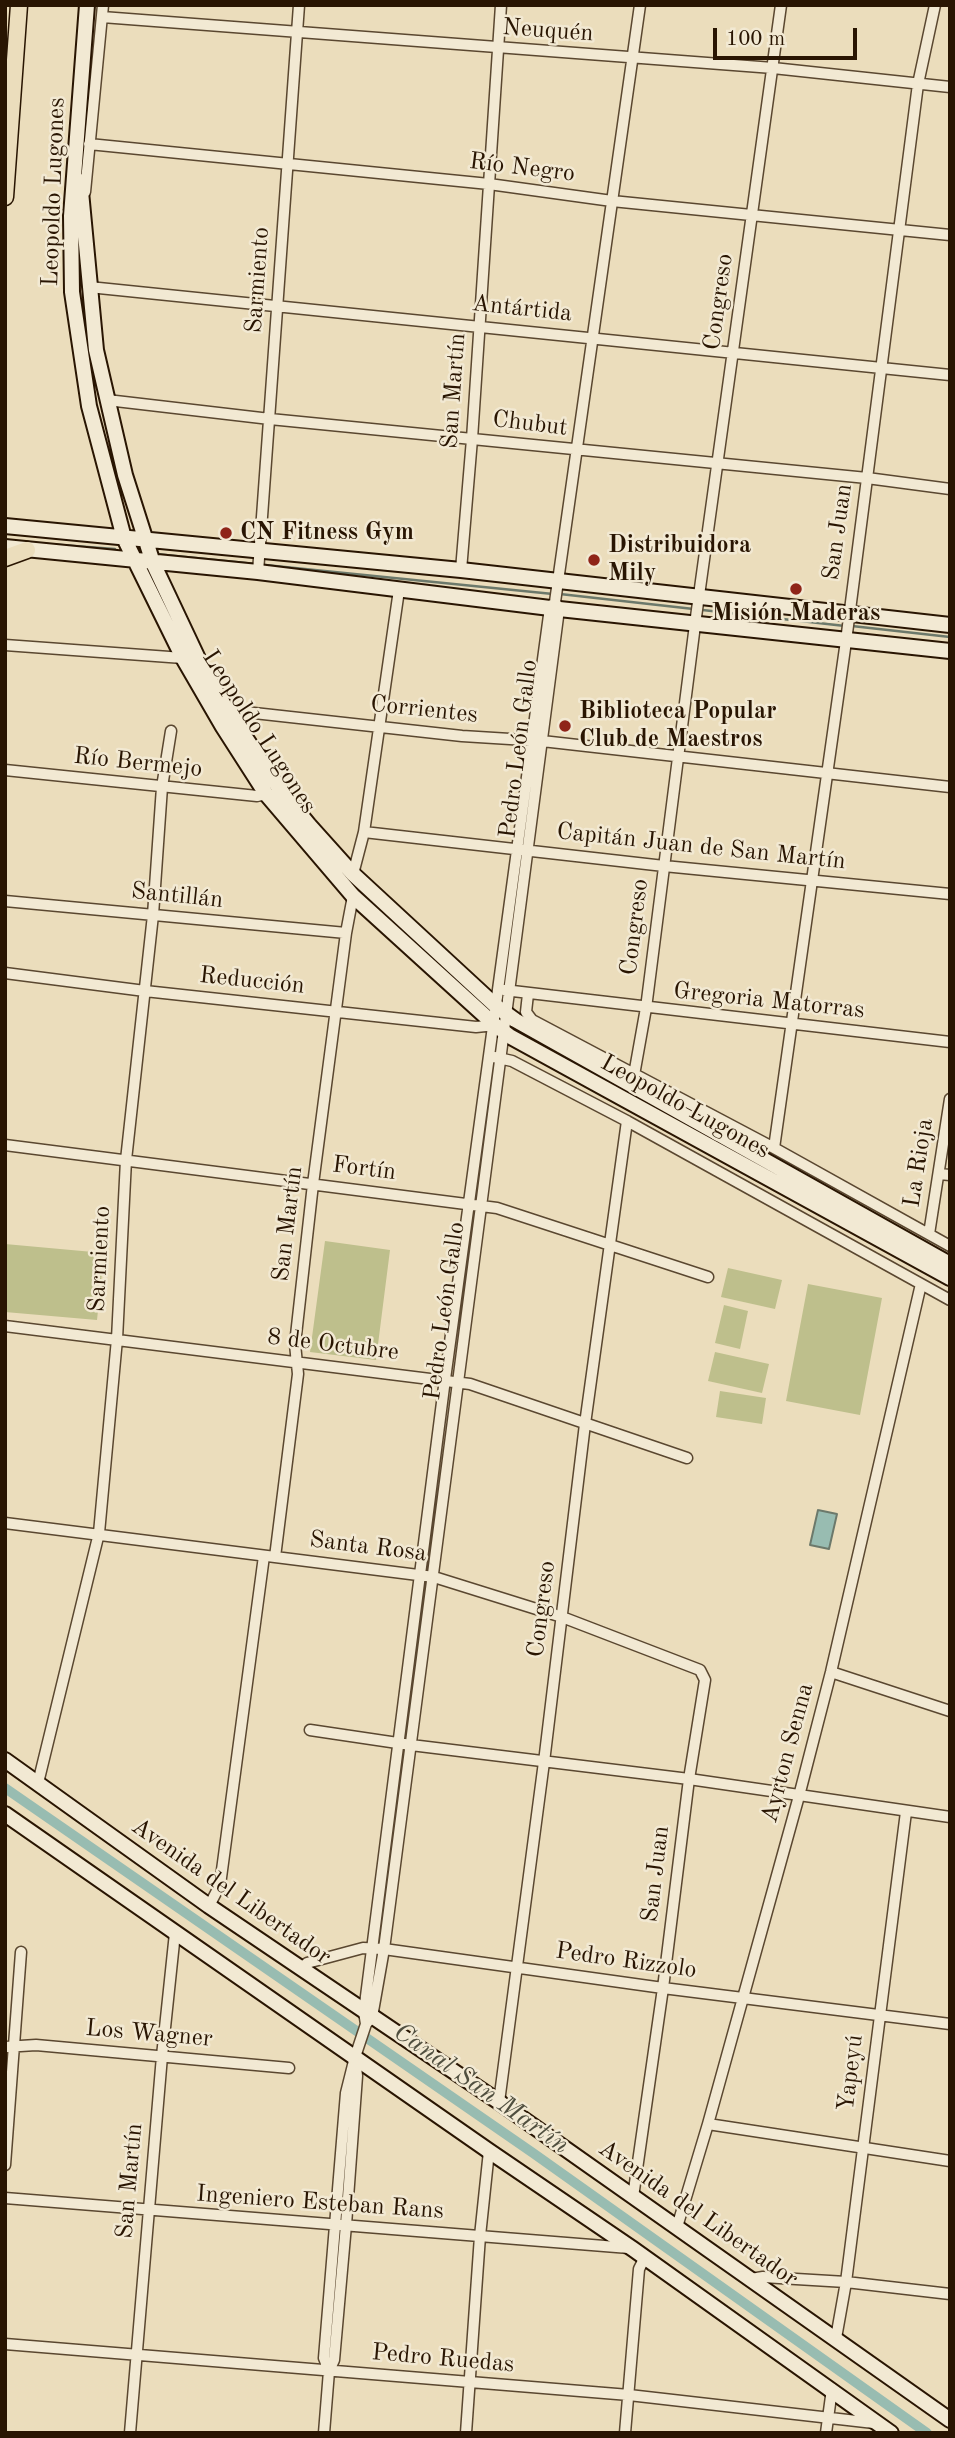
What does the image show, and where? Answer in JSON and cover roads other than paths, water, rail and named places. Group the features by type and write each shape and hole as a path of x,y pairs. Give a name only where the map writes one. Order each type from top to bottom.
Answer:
{"main road":[{"path":"5,197 19,5"},
{"name":"Leopoldo Lugones","path":"87,5 71,216 72,292 89,406 124,538 183,658 266,794 353,896 499,1028 521,1044 950,1278"},
{"name":"Leopoldo Lugones","path":"79,104 83,217 96,350 125,475 153,563 197,656 227,710 281,791 353,874 502,1010 530,1030 950,1265"},
{"path":"5,526 145,540 399,590 695,620 847,627 950,625"},
{"path":"5,547 153,563 260,562 461,570 698,600 847,627 950,651"},
{"path":"5,558 27,550"},
{"name":"Avenida del Libertador","path":"5,1760 368,2018 499,2102 950,2420"},
{"path":"5,1814 175,1933 357,2054 489,2151 639,2253 891,2433"}],"street":[{"path":"83,217 103,5"},
{"name":"Sarmiento","path":"260,562 299,5"},
{"name":"San Martín","path":"461,570 502,5"},
{"name":"Pedro León Gallo","path":"324,2433 329,2371 334,2360 340,2224 357,2076 357,2054 384,1949 421,1575 476,1204 558,584 640,5"},
{"name":"Congreso","path":"634,1075 646,1008 695,620 781,5"},
{"name":"San Juan","path":"774,1148 828,774 918,84 935,5"},
{"name":"Neuquén","path":"102,17 773,68 950,87"},
{"name":"Río Negro","path":"89,144 489,184 612,201 950,235"},
{"name":"Antártida","path":"89,287 950,374"},
{"name":"Chubut","path":"107,400 577,451 867,478 950,489"},
{"path":"353,874 364,832 399,590"},
{"path":"5,645 183,658"},
{"name":"Corrientes","path":"227,710 950,787"},
{"name":"Sarmiento","path":"38,1783 99,1533 117,1339 126,1160 153,915 162,787 170,731"},
{"name":"Río Bermejo","path":"5,770 257,796 266,794"},
{"name":"Capitán Juan de San Martín","path":"364,832 664,866 950,894"},
{"name":"San Martín","path":"209,1906 220,1885 298,1374 295,1344 313,1184 353,896"},
{"name":"Santillán","path":"5,901 346,933"},
{"name":"Reducción","path":"5,972 145,991 499,1028"},
{"name":"Gregoria Matorras","path":"504,990 950,1042"},
{"path":"528,994 526,1012 532,1020 774,1148 950,1246"},
{"path":"495,1057 512,1061 627,1121 950,1300"},
{"name":"La Rioja","path":"929,1234 944,1174 950,1099"},
{"name":"Congreso","path":"499,2102 585,1424 627,1121"},
{"name":"Fortín","path":"5,1145 508,1210 708,1277"},
{"name":"Ayrton Senna","path":"677,2227 799,1796 831,1672 921,1284"},
{"name":"8 de Octubre","path":"5,1326 451,1380 481,1387 687,1458"},
{"name":"Pedro León Gallo","path":"368,2018 373,1948 433,1576 451,1380"},
{"name":"Santa Rosa","path":"5,1523 433,1576 562,1617 695,1666 705,1675 705,1680"},
{"path":"831,1672 950,1711"},
{"name":"San Juan","path":"633,2197 637,2183 689,1779 705,1680"},
{"path":"310,1730 689,1779 950,1817"},
{"name":"Yapeyú","path":"836,2338 864,2149 906,1812"},
{"name":"San Martín","path":"130,2433 175,1933"},
{"name":"Pedro Rizzolo","path":"301,1969 306,1963 363,1948 373,1948 950,2024"},
{"path":"5,2165 9,2047 21,1952"},
{"name":"Los Wagner","path":"9,2047 36,2045 289,2068"},
{"path":"708,2124 950,2161"},
{"path":"466,2433 489,2151"},
{"name":"Ingeniero Esteban Rans","path":"5,2198 480,2236 639,2253"},
{"path":"625,2433 639,2253"},
{"path":"751,2279 763,2277 846,2282 950,2294"},
{"name":"Pedro Ruedas","path":"5,2344 629,2395 877,2423"},
{"path":"826,2433 832,2389"}],"water":[{"path":"818,1510 837,1514 829,1549 810,1545"}],"waterway":[{"path":"47,544 115,549"},
{"path":"156,554 553,594"},
{"path":"560,594 845,626"},
{"path":"852,626 950,637"},
{"name":"Canal San Martín","path":"5,1788 533,2153 927,2433"}],"place":[{"name":"CN Fitness Gym","path":"226,533"},
{"name":"Distribuidora Mily","path":"594,560"},
{"name":"Misión Maderas","path":"796,589"},
{"name":"Biblioteca Popular Club de Maestros","path":"565,726"}]}
